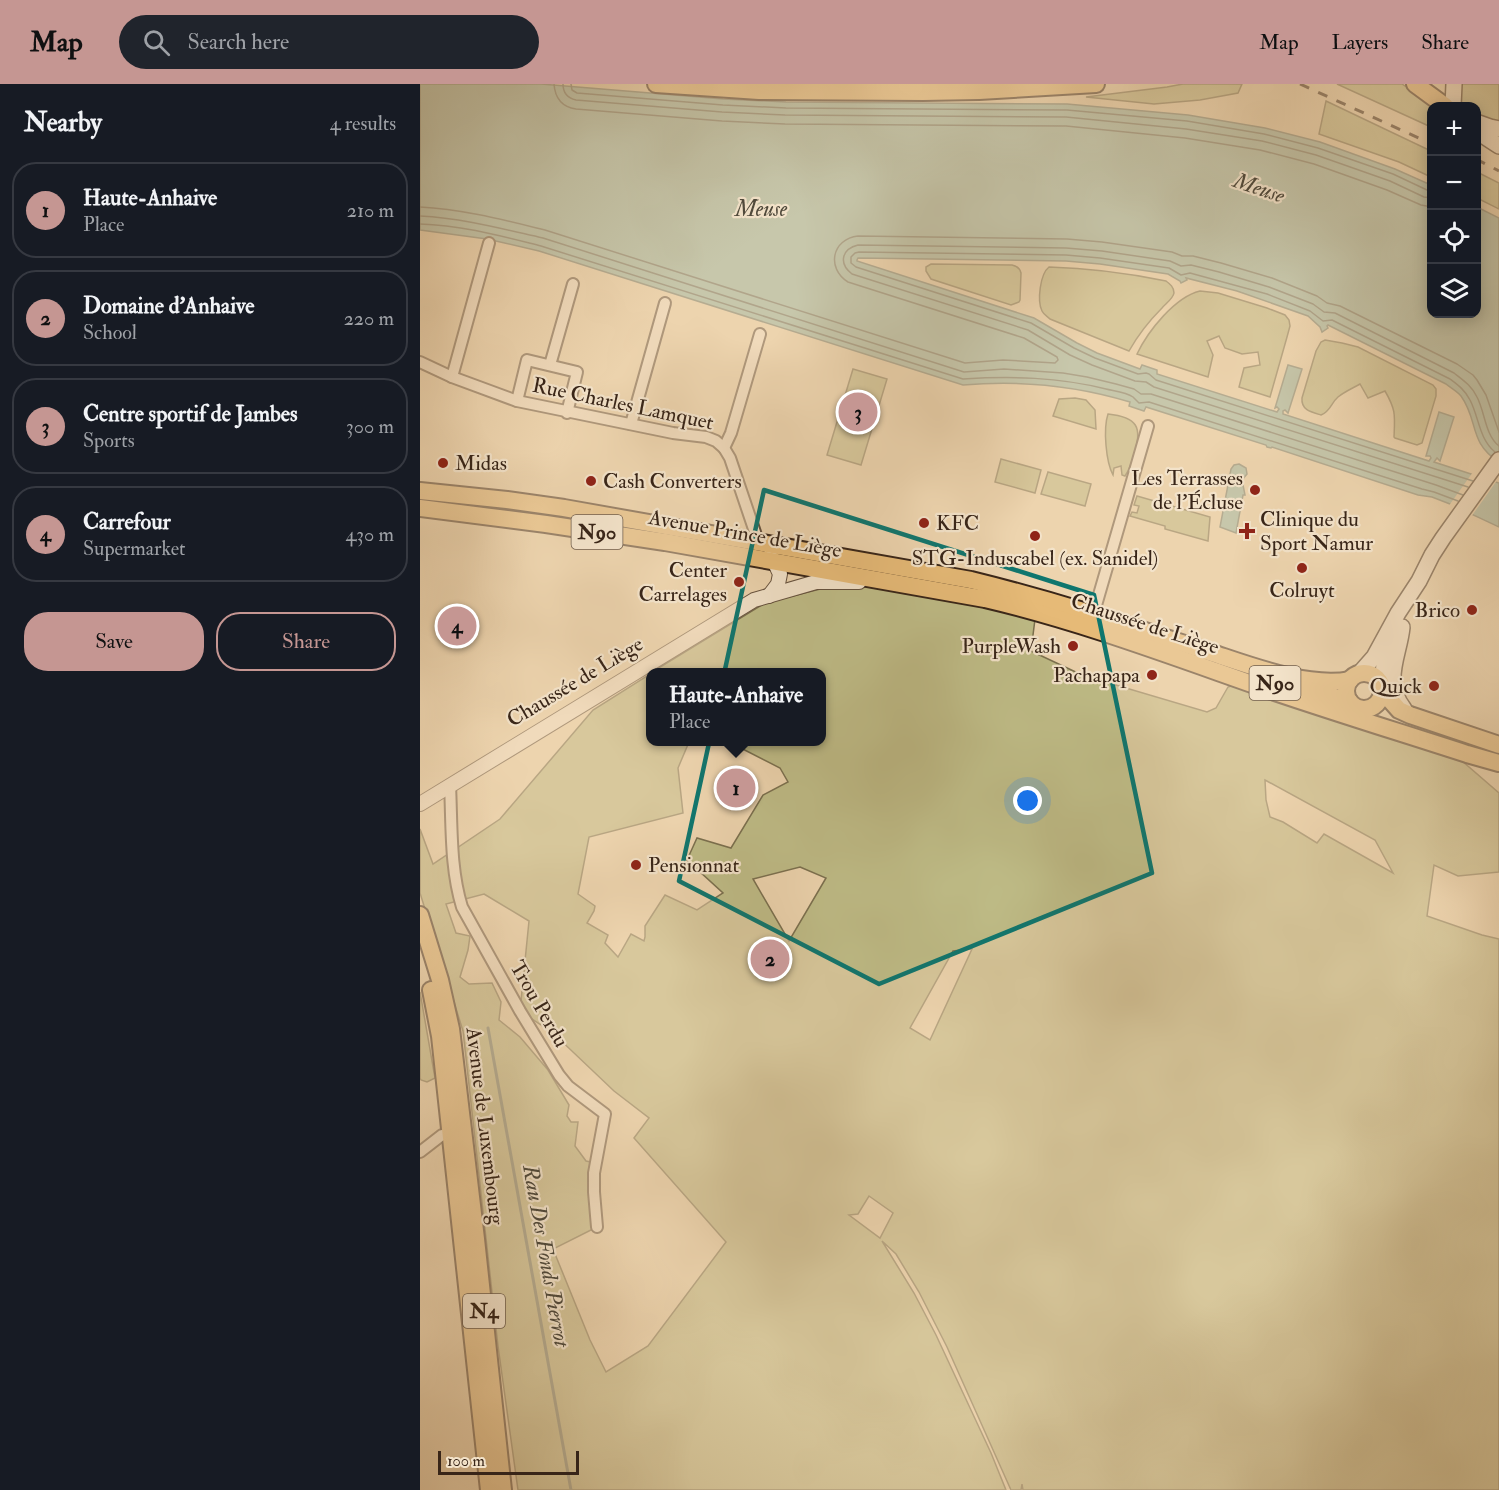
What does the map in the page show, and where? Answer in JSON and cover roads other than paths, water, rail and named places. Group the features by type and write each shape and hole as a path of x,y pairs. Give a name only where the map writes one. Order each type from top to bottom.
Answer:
{"main road":[{"path":"657,84 770,92 934,92 1096,84"},
{"path":"1415,84 1440,102"},
{"path":"1453,102 1454,84"},
{"path":"1481,124 1499,129"},
{"path":"1481,134 1499,146"},
{"path":"1350,702 1346,688 1374,657 1432,555 1499,460"},
{"name":"Avenue Prince de Liège","path":"420,490 552,506 758,541"},
{"name":"Avenue Prince de Liège","path":"420,508 665,542 883,581"},
{"name":"Chaussée de Liège","path":"758,541 1002,587 1274,691 1467,754 1499,761"},
{"name":"Chaussée de Liège","path":"883,581 1091,621 1280,674 1324,682 1338,682 1354,677"},
{"path":"1366,709 1377,704 1382,697 1384,664 1413,604 1419,581"},
{"path":"1402,627 1393,667 1393,685 1402,707 1410,715"},
{"name":"N90","path":"1199,664 1323,693 1350,702 1358,708 1366,709"},
{"path":"1354,677 1368,673 1375,676 1381,683 1382,690 1399,710 1499,745"},
{"name":"Chaussée de Liège","path":"1366,709 1499,761"},
{"name":"Avenue de Luxembourg","path":"420,915 440,980 451,1029 457,1132 489,1490"},
{"name":"Avenue de Luxembourg","path":"420,951 429,981 457,1132 503,1490"}],"street":[{"path":"452,377 489,243"},
{"path":"550,366 573,284"},
{"path":"631,424 665,303"},
{"path":"724,448 731,433 760,334"},
{"path":"517,402 527,360 577,372 567,412"},
{"name":"Rue Charles Lamquet","path":"420,362 517,402 674,433 706,437 716,441 730,458 758,541"},
{"path":"1091,621 1148,426"},
{"path":"758,541 774,561 780,574 778,584 769,596"},
{"name":"Chaussée de Liège","path":"420,804 754,600 766,587 774,561"},
{"name":"Chaussée de Liège","path":"754,600 816,582 883,581"},
{"name":"Trou Perdu","path":"450,785 451,843 457,889 462,907 559,1075 568,1086 605,1114 594,1173 597,1227"},
{"path":"420,1152 442,1135 457,1132"}],"water":[{"name":"Meuse","path":"420,84 541,84 786,102 1067,104 1188,115 1265,128 1320,142 1427,183 1427,318 1481,318 1481,209 1499,218 1499,462 1489,454 1478,439 1467,405 1461,396 1446,384 1328,325 1328,328 1322,332 1308,316 1237,291 1186,278 1187,280 1181,283 1168,274 1066,261 858,258 857,261 1034,318 1097,353 1140,369 1142,365 1157,370 1157,374 1277,412 1279,409 1275,408 1288,365 1302,369 1288,413 1285,410 1283,414 1429,461 1430,456 1426,456 1439,412 1454,417 1440,461 1437,458 1434,462 1499,483 1499,527 1432,497 1418,495 1146,407 1144,411 1129,406 1130,402 1109,396 1047,385 1006,383 963,385 539,251 487,239 420,230"},
{"path":"1239,464 1246,468 1247,474 1242,480 1245,495 1243,495 1236,533 1220,527 1231,469 1234,465"}],"waterway":[{"name":"Rau Des Fonds Pierrot","path":"488,1028 571,1490"}],"railway":[{"path":"1300,84 1427,142"},
{"path":"1481,162 1499,171"}],"place":[{"name":"Centre sportif de Jambes","path":"858,412"},
{"name":"Midas","path":"443,463"},
{"name":"Cash Converters","path":"591,481"},
{"name":"Les Terrasses de l'Écluse","path":"1255,490"},
{"name":"KFC","path":"924,523"},
{"name":"Clinique du Sport Namur","path":"1247,531"},
{"name":"STG-Induscabel (ex. Sanidel)","path":"1035,536"},
{"name":"Colruyt","path":"1302,568"},
{"name":"Center Carrelages","path":"739,582"},
{"name":"Brico","path":"1472,610"},
{"name":"Carrefour","path":"457,626"},
{"name":"PurpleWash","path":"1073,646"},
{"name":"Pachapapa","path":"1152,675"},
{"name":"Quick","path":"1434,686"},
{"name":"Haute-Anhaive","path":"736,788"},
{"name":"Pensionnat","path":"636,865"},
{"name":"Domaine d'Anhaive","path":"770,959"}]}
